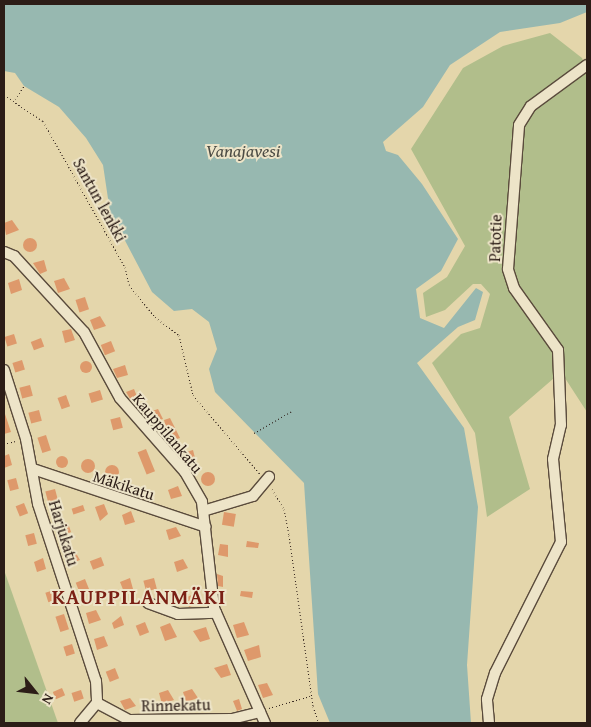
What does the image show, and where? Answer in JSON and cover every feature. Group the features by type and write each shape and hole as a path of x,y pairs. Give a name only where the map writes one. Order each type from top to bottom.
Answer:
{"street":[{"name":"Patotie","path":"489,723 487,699 495,673 561,542 553,460 561,425 562,372 558,350 514,288 508,269 513,166 519,125 531,106 586,68"},
{"name":"Kauppilankatu","path":"4,252 14,256 84,332 120,398 185,472 203,511 206,527 207,572 216,613 264,723"},
{"name":"Harjukatu","path":"4,370 34,469 38,504 96,681 97,703"},
{"name":"Mäkikatu","path":"34,469 206,527"},
{"path":"203,511 253,496 268,479"},
{"path":"148,604 178,614 216,613"},
{"path":"80,723 97,703"},
{"name":"Rinnekatu","path":"97,703 130,720 232,719 260,712"}],"path":[{"path":"15,100 24,86"},
{"name":"Santun lenkki","path":"4,95 15,100 43,121 125,267 129,285 155,317 179,336 185,348 193,395 268,479"},
{"path":"254,433 292,410"},
{"path":"4,444 26,439"},
{"path":"268,479 284,509 288,526 311,696 319,723"},
{"path":"260,712 311,696"}],"green space":[{"path":"550,33 582,58 587,69 587,412 561,372 509,417 530,489 487,517 475,433 432,363 461,334 480,328 490,294 481,284 473,284 445,310 426,317 423,293 447,277 465,246 411,149 463,68 503,46"},
{"path":"4,570 58,723 4,723"}],"water":[{"name":"Vanajavesi","path":"4,4 587,4 587,12 560,23 500,32 450,65 423,107 383,142 386,151 398,155 422,184 458,239 441,271 416,289 420,318 444,328 476,288 483,292 475,320 458,327 417,363 464,428 478,507 467,665 471,723 330,723 318,694 304,483 215,392 209,369 217,349 209,322 192,309 174,311 152,292 110,212 103,165 86,138 59,107 24,86 15,73 4,71"}],"building":[{"path":"12,220 19,230 6,235 4,223"},
{"path":"30,238 35,240 37,245 35,250 30,252 25,250 23,245 25,240"},
{"path":"44,260 47,271 40,274 33,263"},
{"path":"64,278 70,289 58,293 54,281"},
{"path":"19,279 22,290 11,294 8,283"},
{"path":"85,297 89,309 80,312 75,300"},
{"path":"100,316 106,326 94,330 90,320"},
{"path":"71,329 75,340 65,343 62,331"},
{"path":"14,334 17,344 7,346 4,337"},
{"path":"41,338 44,346 34,350 31,342"},
{"path":"111,341 115,351 105,355 101,345"},
{"path":"22,360 25,370 15,372 12,363"},
{"path":"84,361 88,361 92,367 88,373 84,373 80,369 80,365"},
{"path":"125,365 128,375 117,378 113,369"},
{"path":"30,385 33,396 22,398 19,388"},
{"path":"134,389 138,399 132,402 126,392"},
{"path":"100,390 103,400 91,403 89,394"},
{"path":"66,395 70,406 62,409 58,398"},
{"path":"158,409 163,419 152,422 149,412"},
{"path":"39,410 42,421 31,423 28,413"},
{"path":"4,411 11,432 4,434"},
{"path":"120,417 123,428 113,430 110,420"},
{"path":"170,418 180,438 170,441 164,420"},
{"path":"46,435 51,450 42,453 37,438"},
{"path":"146,449 155,471 147,475 138,452"},
{"path":"193,450 196,462 187,464 183,453"},
{"path":"9,454 12,465 4,468 4,456"},
{"path":"60,456 64,456 68,462 64,468 60,468 56,464 56,460"},
{"path":"85,459 91,459 95,466 91,473 85,473 81,469 81,463"},
{"path":"112,465 117,467 119,472 117,477 112,479 107,477 105,472 107,467"},
{"path":"208,472 213,474 215,479 213,484 208,486 203,484 201,479 203,474"},
{"path":"16,478 19,489 10,491 7,480"},
{"path":"178,486 182,496 171,499 168,490"},
{"path":"55,489 58,500 48,502 45,492"},
{"path":"24,503 28,513 20,517 16,506"},
{"path":"104,504 108,514 100,521 95,507"},
{"path":"83,505 85,511 73,514 72,509"},
{"path":"131,511 135,522 125,525 122,515"},
{"path":"224,512 236,514 234,527 222,525"},
{"path":"68,523 71,532 60,537 56,527"},
{"path":"176,527 181,536 169,540 166,530"},
{"path":"34,533 37,544 28,546 25,535"},
{"path":"247,541 259,543 258,548 246,547"},
{"path":"220,544 228,545 228,557 218,555"},
{"path":"74,550 80,560 68,564 64,553"},
{"path":"101,557 104,565 93,570 90,561"},
{"path":"43,558 46,569 37,572 34,562"},
{"path":"183,559 188,568 177,572 174,562"},
{"path":"217,574 223,576 223,587 218,586"},
{"path":"130,578 133,589 124,592 120,582"},
{"path":"154,578 157,589 146,591 143,581"},
{"path":"85,579 89,589 80,593 76,583"},
{"path":"54,590 57,600 48,602 45,593"},
{"path":"241,591 253,592 252,598 240,596"},
{"path":"194,594 200,603 189,607 185,598"},
{"path":"96,610 101,620 89,624 86,613"},
{"path":"64,614 69,629 60,632 55,617"},
{"path":"121,616 124,625 114,629 112,623"},
{"path":"145,622 149,632 140,636 136,626"},
{"path":"244,622 249,635 237,638 233,625"},
{"path":"170,623 177,637 165,641 160,627"},
{"path":"206,627 210,639 200,642 193,631"},
{"path":"104,636 108,646 97,650 94,639"},
{"path":"72,644 75,654 66,656 63,647"},
{"path":"259,645 261,657 248,661 244,650"},
{"path":"227,664 231,675 221,678 214,668"},
{"path":"115,668 119,678 110,682 106,672"},
{"path":"267,683 273,695 263,698 258,685"},
{"path":"62,688 65,695 56,699 53,692"},
{"path":"192,689 198,698 186,702 183,692"},
{"path":"81,690 84,699 74,702 71,693"},
{"path":"168,690 174,700 162,704 159,693"},
{"path":"130,698 136,706 125,710 120,701"},
{"path":"239,699 242,709 237,711 233,701"}],"district":[{"name":"KAUPPILANMÄKI","path":"139,597"}]}
